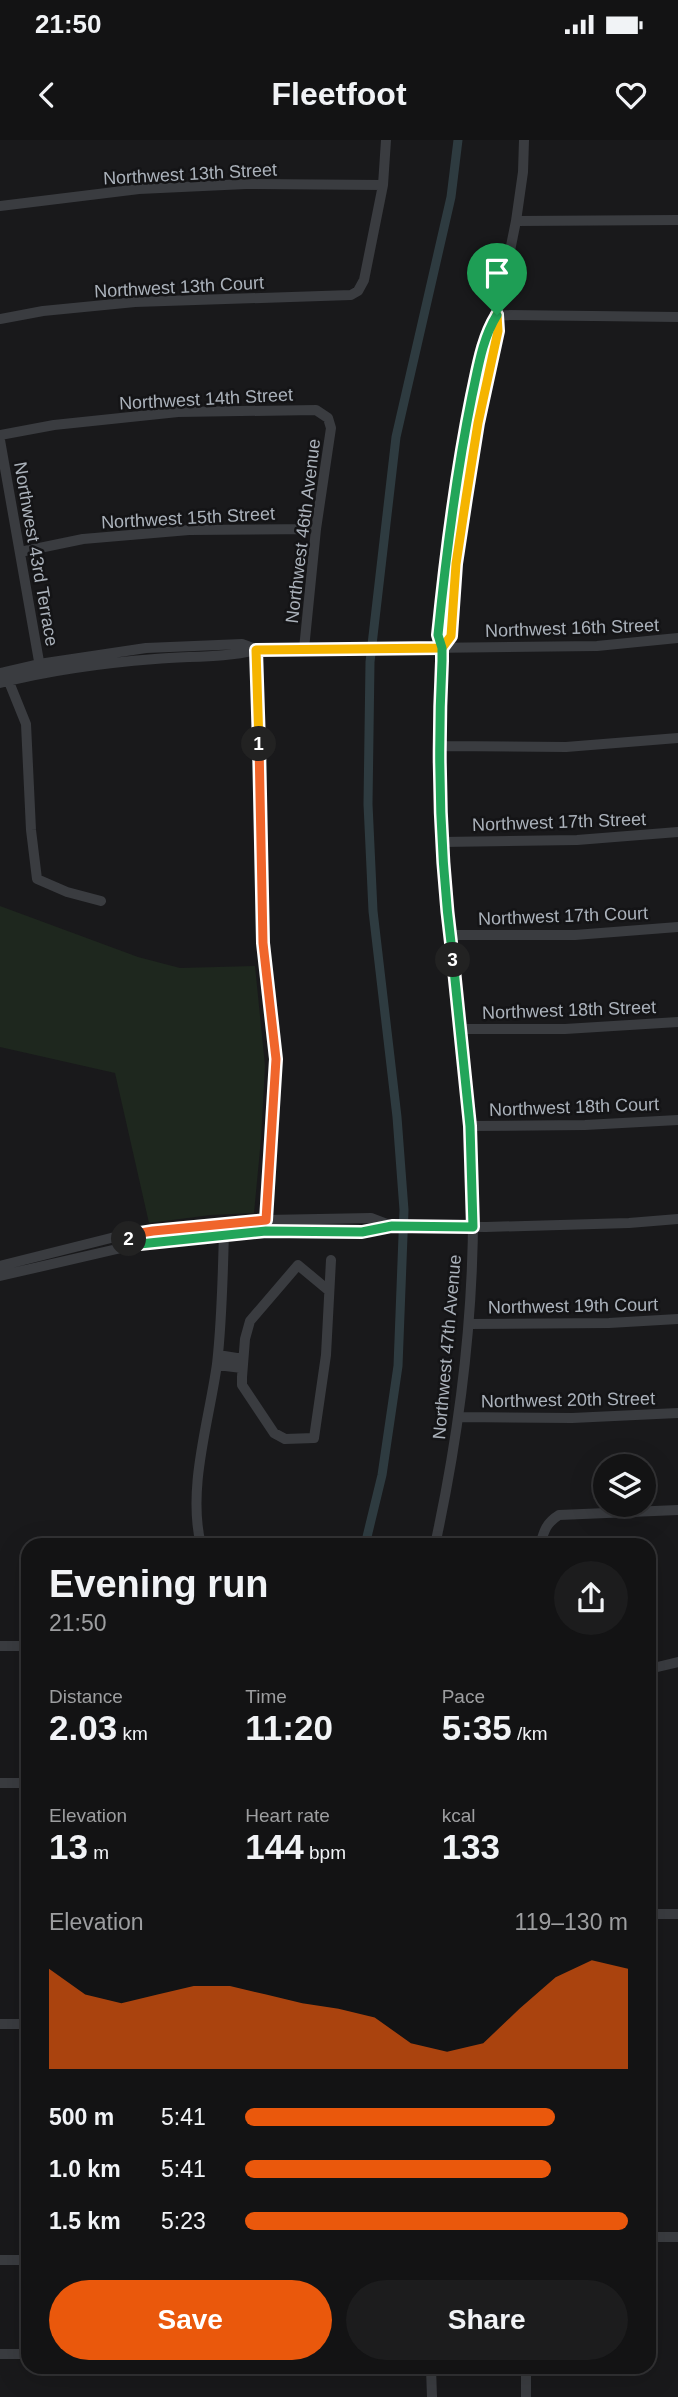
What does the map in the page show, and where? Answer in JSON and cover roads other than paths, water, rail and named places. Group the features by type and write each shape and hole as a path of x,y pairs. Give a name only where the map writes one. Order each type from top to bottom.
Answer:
{"street":[{"path":"383,185 386,140"},
{"name":"Northwest 47th Avenue","path":"442,648 451,636 456,564 467,490 498,331 497,315 516,221 523,172 524,140"},
{"name":"Northwest 13th Street","path":"0,206 139,189 246,184 383,185"},
{"name":"Northwest 13th Court","path":"0,318 135,302 341,297 358,291 364,280 383,185"},
{"path":"516,221 678,220"},
{"path":"497,315 678,317"},
{"name":"Northwest 47th Avenue","path":"436,1538 459,1417 469,1324 473,1227 470,1126 449,935 442,842 442,648 438,635 455,488 477,373 488,330 497,315"},
{"path":"477,373 488,376"},
{"name":"Northwest 14th Street","path":"0,437 54,425 178,412 317,410 328,418"},
{"name":"Northwest 46th Avenue","path":"304,649 316,529 331,428 328,418"},
{"name":"Northwest 43rd Terrace","path":"0,437 41,668"},
{"name":"Northwest 15th Street","path":"20,552 83,539 189,530 316,529"},
{"path":"445,563 456,564"},
{"name":"Northwest 16th Street","path":"4,677 146,648 242,644 256,650 597,646 678,638"},
{"path":"256,650 263,943 276,1059 266,1226"},
{"path":"4,677 26,724 31,830 37,879 67,892 101,901"},
{"path":"440,746 566,747 678,738"},
{"name":"Northwest 17th Street","path":"442,842 576,840 678,832"},
{"name":"Northwest 17th Court","path":"449,935 575,935 678,928"},
{"name":"Northwest 18th Street","path":"461,1029 565,1029 678,1022"},
{"name":"Northwest 18th Court","path":"470,1126 584,1125 678,1120"},
{"path":"0,1266 129,1240 224,1229 371,1218 392,1226 473,1227 678,1219"},
{"path":"199,1538 196,1524 196,1496 217,1360 224,1229"},
{"path":"0,1276 129,1240"},
{"path":"328,1290 298,1265 250,1321 245,1339 242,1385 274,1433 285,1439 314,1437 326,1355 331,1260"},
{"name":"Northwest 19th Court","path":"469,1324 609,1323 678,1319"},
{"path":"217,1360 243,1363"},
{"name":"Northwest 20th Street","path":"459,1417 572,1418 678,1413"},
{"path":"542,1538 550,1521 559,1515 678,1510"},
{"path":"0,1646 21,1646"},
{"path":"656,1667 678,1662"},
{"path":"0,1783 21,1783"},
{"path":"656,1914 678,1914"},
{"path":"0,2025 21,2024"},
{"path":"656,2237 678,2237"},
{"path":"0,2260 21,2260"},
{"path":"0,2354 21,2354"},
{"path":"431,2374 432,2397"},
{"path":"526,2374 526,2397"}],"waterway":[{"path":"367,1538 382,1475 398,1366 404,1210 397,1117 373,911 368,804 370,662 396,437 451,197 458,140"}]}
